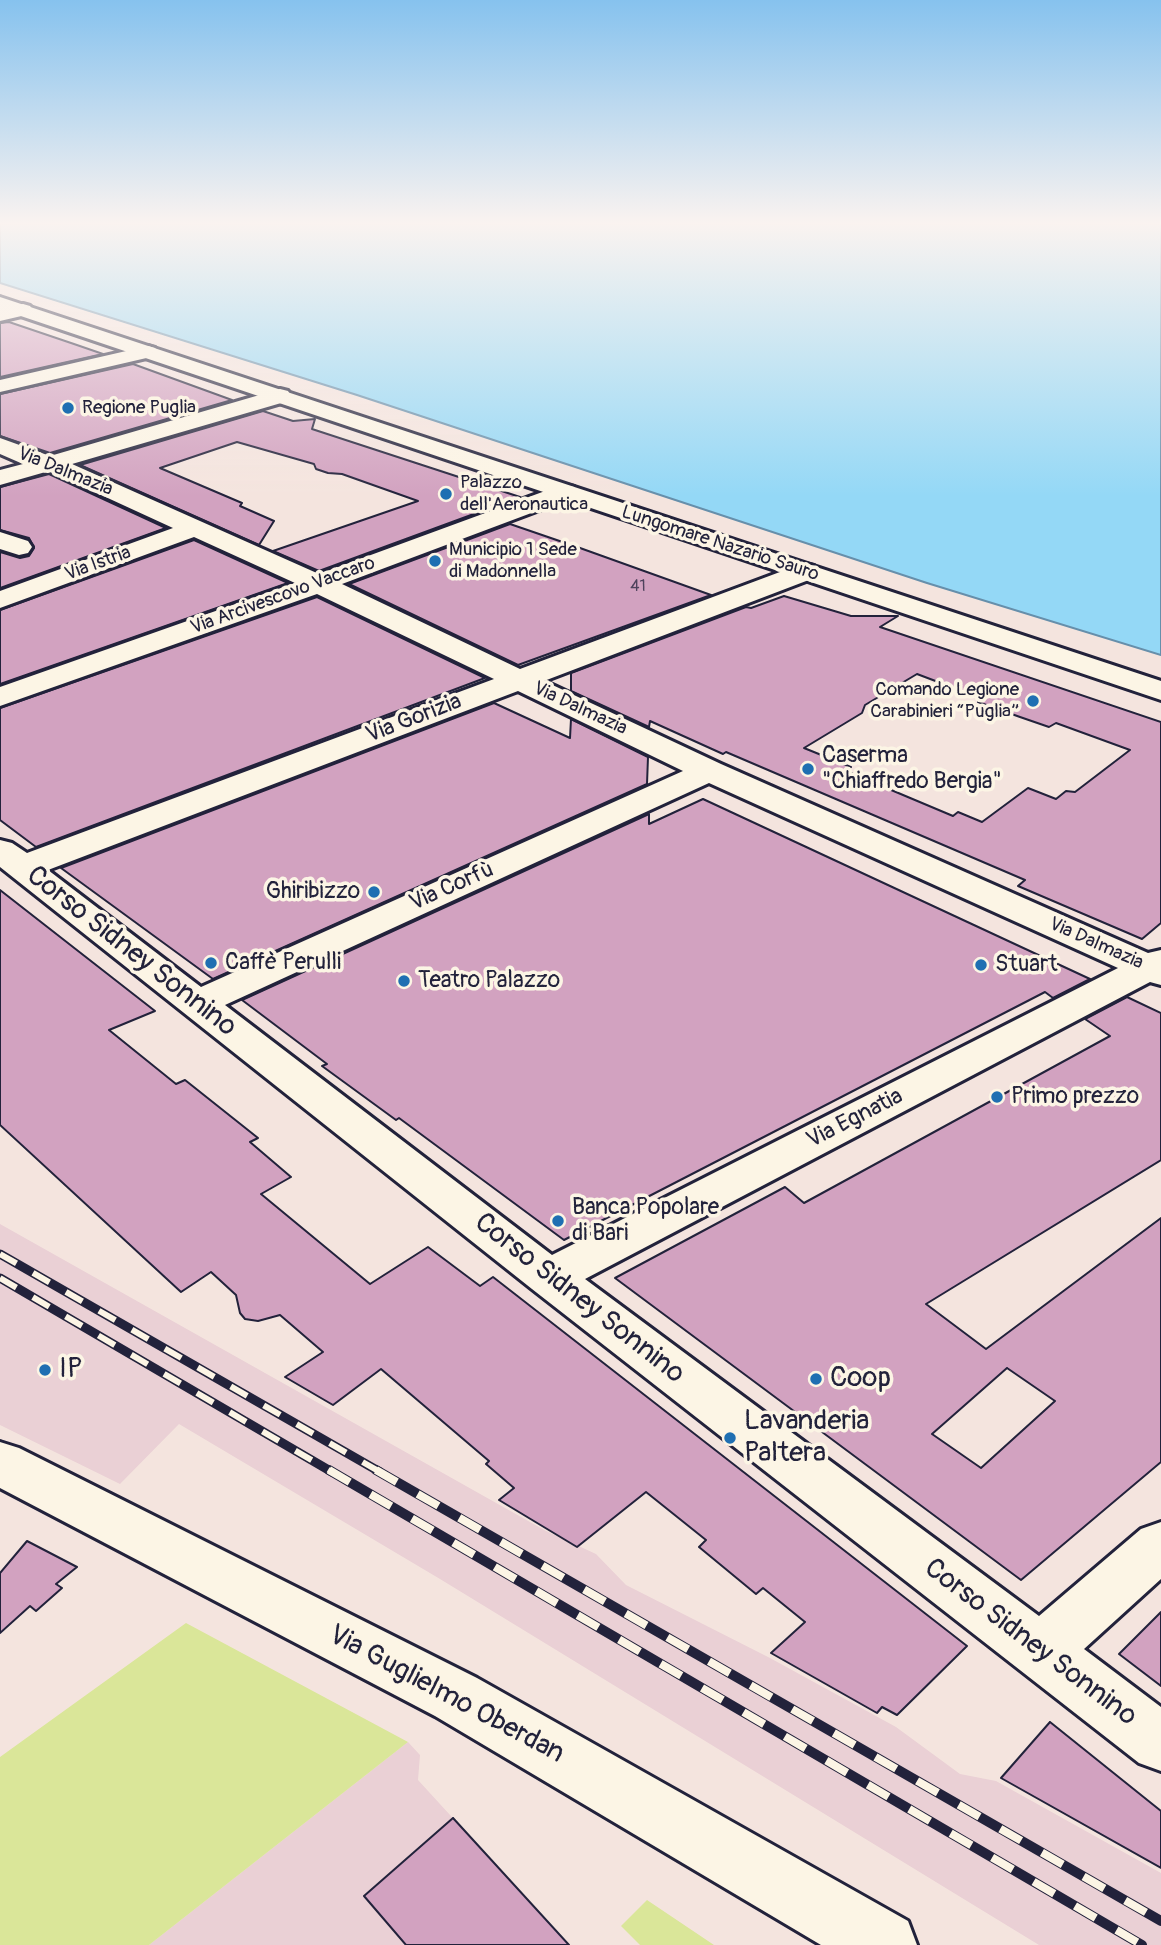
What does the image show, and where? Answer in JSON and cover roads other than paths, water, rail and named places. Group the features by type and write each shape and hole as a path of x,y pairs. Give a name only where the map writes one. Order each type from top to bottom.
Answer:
{"street":[{"name":"Lungomare Nazario Sauro","path":"27,315 148,352 1161,691"},
{"path":"0,386 148,352"},
{"path":"0,478 280,396"},
{"name":"Via Dalmazia","path":"0,445 34,460 50,463 319,584 709,771 1157,967"},
{"name":"Via Arcivescovo Vaccaro","path":"0,697 319,584 565,492"},
{"name":"Via Istria","path":"0,600 195,528"},
{"name":"Via Gorizia","path":"11,859 517,680 805,572"},
{"name":"Via Corfù","path":"196,1004 709,771"},
{"name":"Corso Sidney Sonnino","path":"11,859 549,1277 1161,1743"},
{"name":"Via Egnatia","path":"549,1277 1157,967"},
{"name":"Via Guglielmo Oberdan","path":"0,1462 456,1697 884,1945"},
{"path":"1042,1650 1161,1545"}],"water":[{"path":"101,315 1161,315 1161,655 927,583 357,395"}],"railway":[{"path":"0,1254 380,1472"},
{"path":"0,1278 332,1472"},
{"path":"329,1470 1142,1945"},
{"path":"376,1470 1161,1921"}],"place":[{"name":"Regione Puglia","path":"68,408"},
{"name":"Palazzo dell'Aeronautica","path":"446,494"},
{"name":"Municipio 1 Sede di Madonnella","path":"435,561"},
{"name":"Comando Legione Carabinieri “Puglia”","path":"1033,701"},
{"name":"Caserma \"Chiaffredo Bergia\"","path":"808,769"},
{"name":"Ghiribizzo","path":"374,892"},
{"name":"Caffè Perulli","path":"211,963"},
{"name":"Stuart","path":"981,965"},
{"name":"Teatro Palazzo","path":"404,981"},
{"name":"Primo prezzo","path":"997,1097"},
{"name":"Banca Popolare di Bari","path":"558,1221"},
{"name":"IP","path":"45,1370"},
{"name":"Coop","path":"816,1379"},
{"name":"Lavanderia Paltera","path":"730,1438"}]}
